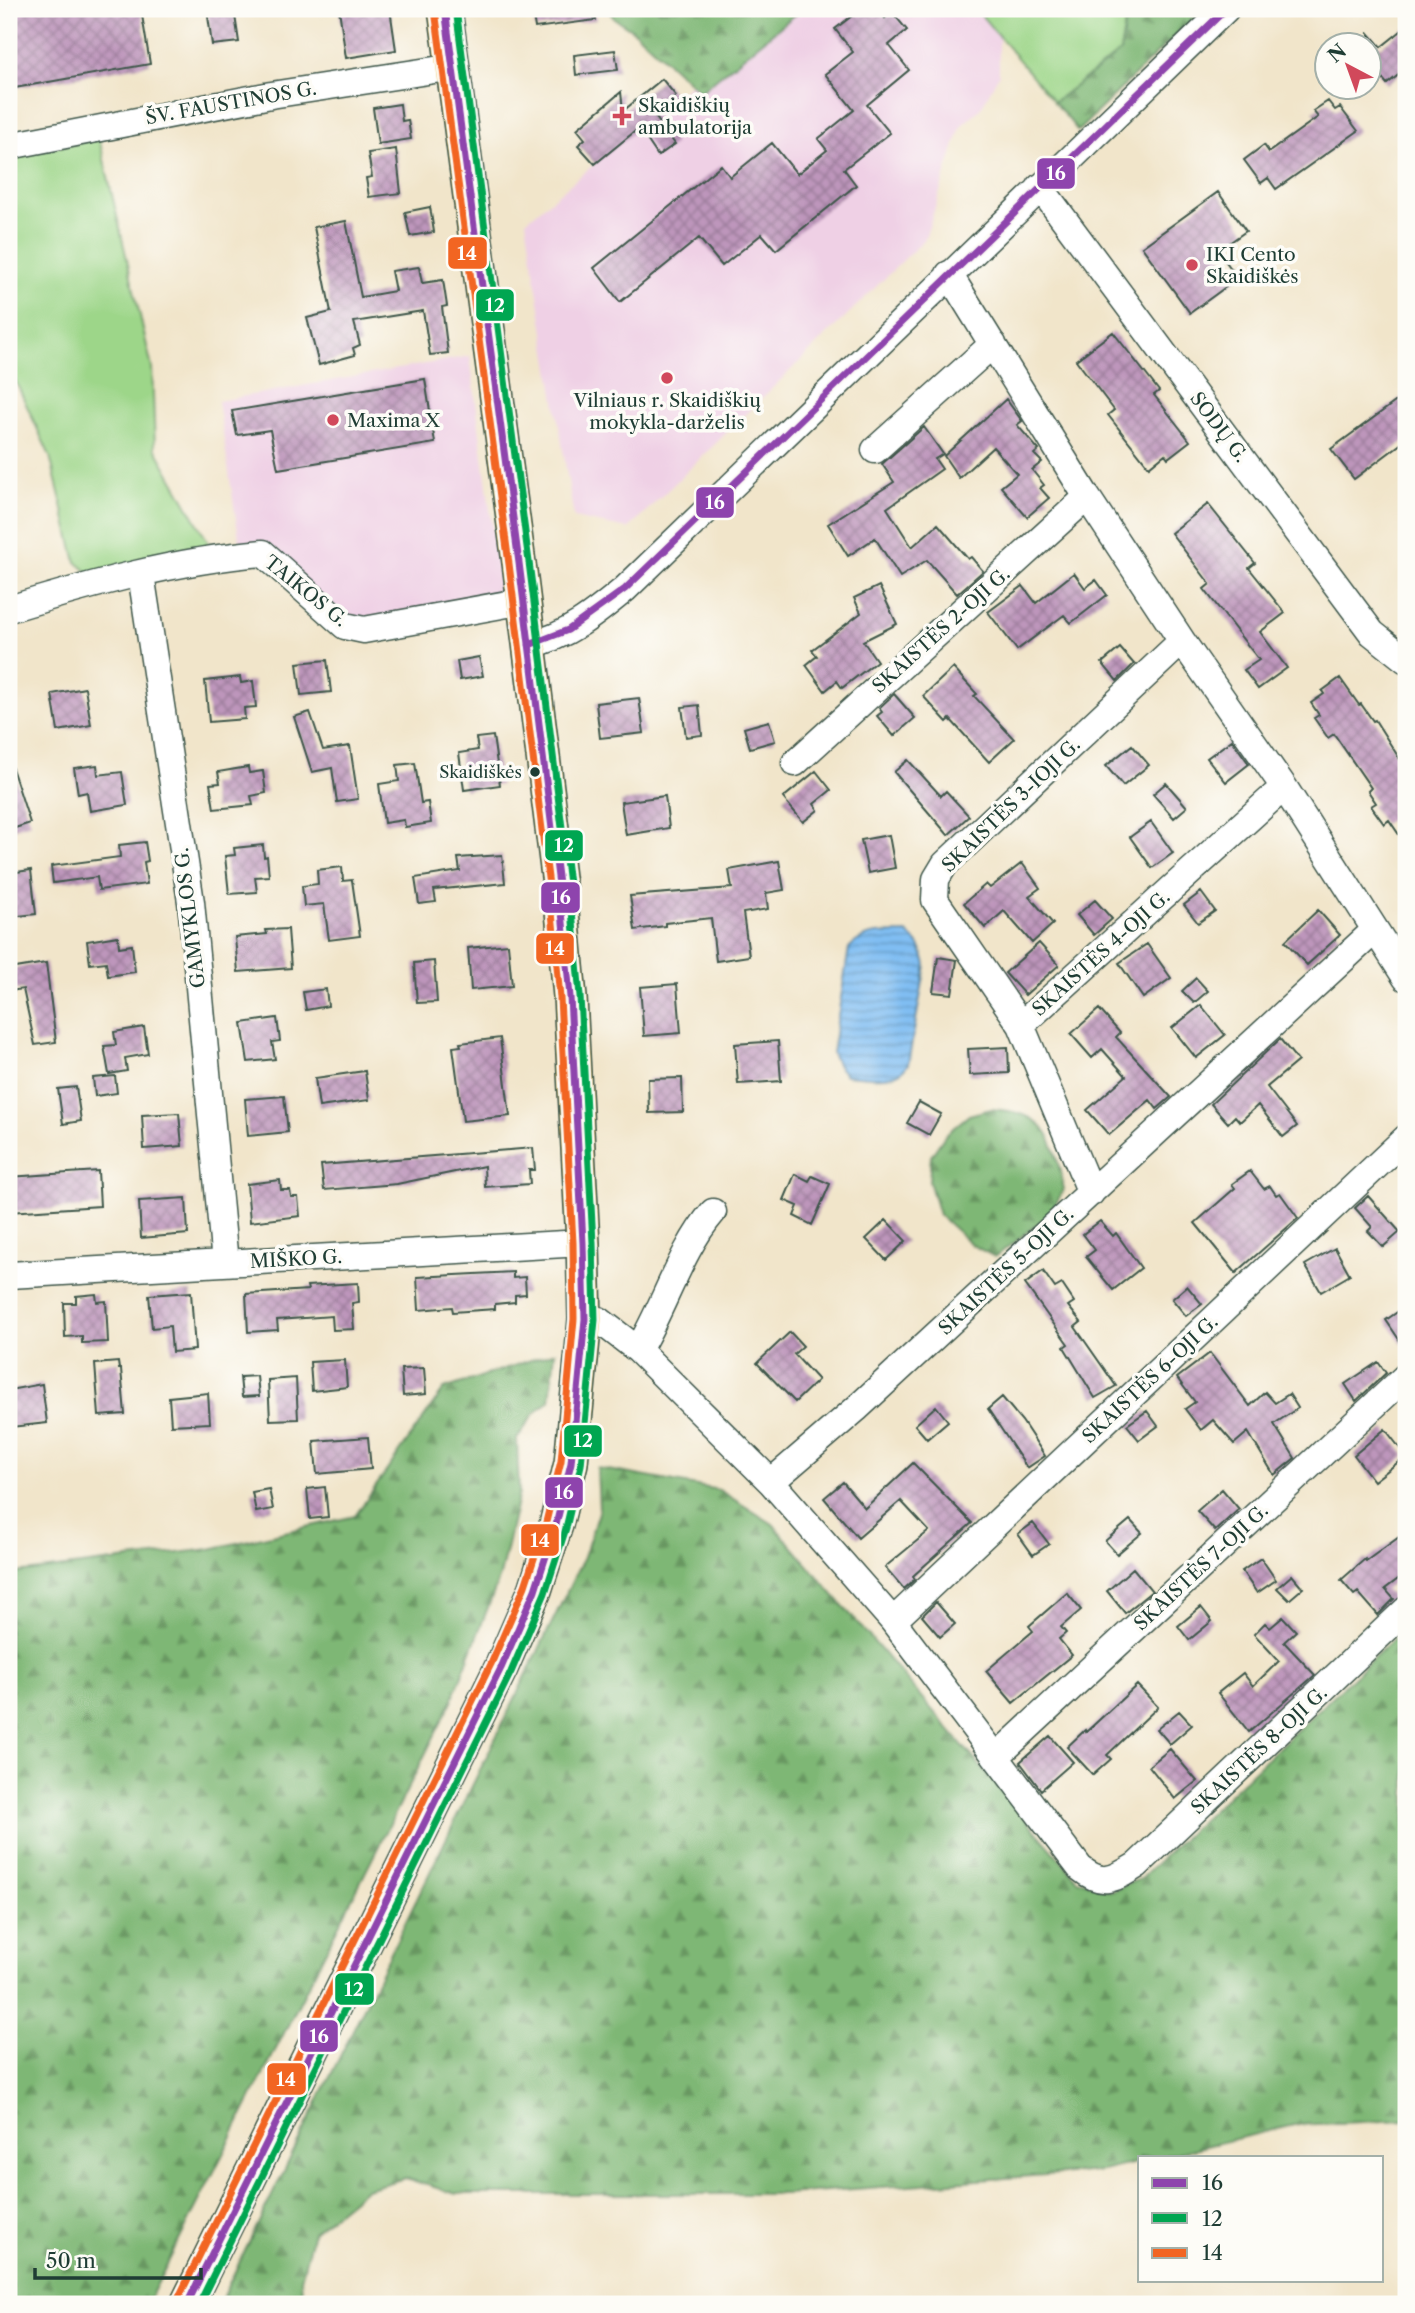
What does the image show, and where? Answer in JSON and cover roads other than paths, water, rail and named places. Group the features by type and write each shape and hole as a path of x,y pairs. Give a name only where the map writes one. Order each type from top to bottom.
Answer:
{"main road":[{"path":"187,2304 501,1668 535,1590 556,1525 575,1447 585,1319 570,997 524,601 445,9"}],"street":[{"path":"529,645 558,636 590,618 625,589 1226,9"},
{"name":"ŠV. FAUSTINOS G.","path":"9,146 271,95 454,67"},
{"name":"SODŲ G.","path":"1040,187 1372,633 1406,660"},
{"path":"949,274 1087,497 1182,641 1284,787 1406,978"},
{"path":"875,450 993,344"},
{"name":"SKAISTĖS 2-OJI G.","path":"795,763 1087,497"},
{"name":"TAIKOS G.","path":"9,609 75,588 230,556 263,554 345,626 364,630 524,601"},
{"name":"GAMYKLOS G.","path":"141,574 191,902 225,1263"},
{"name":"SKAISTĖS 3-IOJI G.","path":"1021,1025 935,900 936,879 945,864 1182,641"},
{"name":"SKAISTĖS 4-OJI G.","path":"1090,1193 1021,1025 1284,787"},
{"name":"SKAISTĖS 5-OJI G.","path":"771,1482 856,1409 1376,930"},
{"name":"SKAISTĖS 6-OJI G.","path":"893,1621 1406,1138"},
{"path":"638,1350 700,1227 713,1212"},
{"name":"MIŠKO G.","path":"9,1275 583,1243"},
{"path":"585,1319 598,1320 638,1350 771,1482 893,1621 996,1757"},
{"name":"SKAISTĖS 7-OJI G.","path":"996,1757 1406,1376"},
{"name":"SKAISTĖS 8-OJI G.","path":"996,1757 1080,1868 1091,1877 1106,1881 1137,1865 1406,1610"}],"water":[{"path":"907,933 920,947 926,965 908,1064 903,1070 889,1077 846,1075 832,1053 849,948 869,936"}],"place":[{"name":"Skaidiškių ambulatorija","path":"622,116"},
{"name":"IKI Cento Skaidiškės","path":"1192,265"},
{"name":"Vilniaus r. Skaidiškių mokykla-darželis","path":"667,378"},
{"name":"Maxima X","path":"333,420"},
{"name":"Skaidiškės","path":"535,772"}]}
